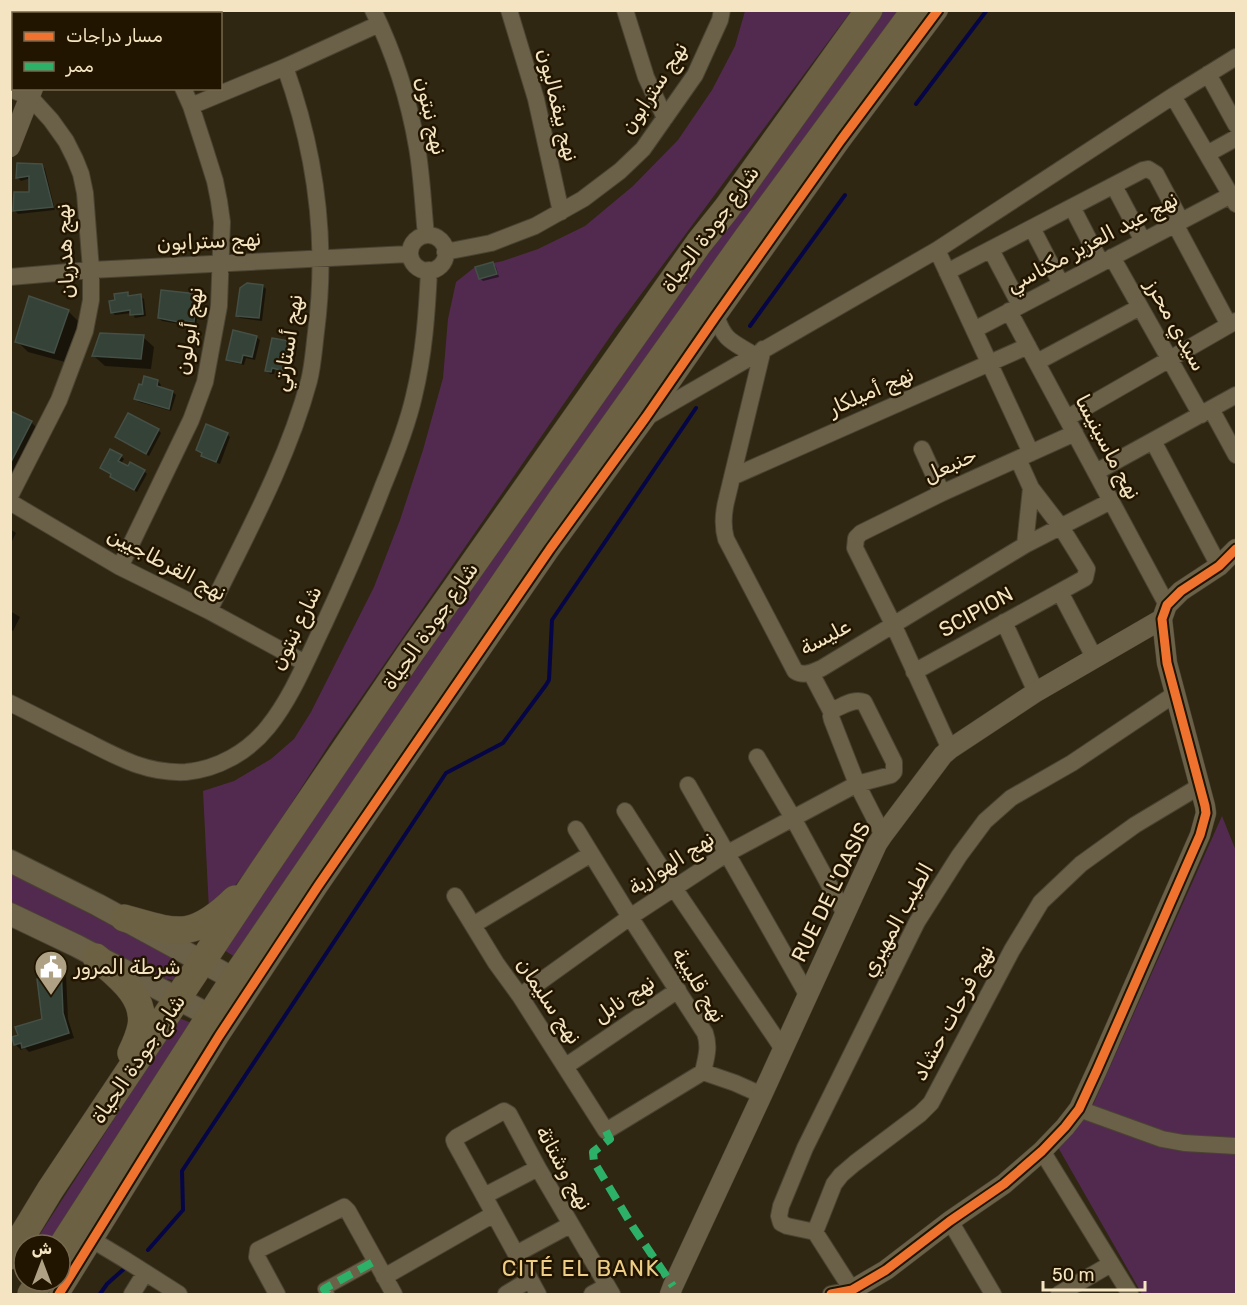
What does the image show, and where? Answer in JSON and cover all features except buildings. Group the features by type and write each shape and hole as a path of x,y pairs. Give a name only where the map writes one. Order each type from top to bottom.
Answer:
{"highway":[{"name":"شارع جودة الحياة","path":"10,1256 50,1190 409,655 699,243 869,10"},
{"name":"شارع جودة الحياة","path":"70,1233 234,979 562,498 747,238 915,10"},
{"path":"124,918 169,930 193,929 224,909 263,870"},
{"path":"96,957 127,986 141,1008 141,1029 114,1096"}],"main road":[{"path":"10,861 124,918 234,979"},
{"path":"10,914 211,1016"}],"street":[{"name":"نهج بيقماليون","path":"509,10 536,99 561,212"},
{"path":"626,10 646,77 665,118"},
{"name":"نهج سترابون","path":"445,252 491,243 535,226 583,199 620,171 644,148 695,75 720,20 722,10"},
{"path":"59,1294 219,1036 318,886 550,549 841,140 938,10"},
{"path":"191,106 285,67 376,17"},
{"name":"نهج نبتون","path":"376,17 400,78 417,147 426,235"},
{"path":"646,417 936,250 1236,57"},
{"name":"نهج أستارتي","path":"209,611 284,453 309,380 319,310 321,259 316,183 297,99 285,67"},
{"path":"1208,74 1236,125"},
{"name":"نهج أبولون","path":"120,567 191,420 205,382 219,306 222,222 219,201 215,181 184,90"},
{"path":"10,147 31,93"},
{"name":"نهج هدريان","path":"10,496 58,400 85,331 91,300 85,193 81,174 66,141 31,93"},
{"path":"1173,96 1234,200"},
{"path":"1207,154 1236,138"},
{"path":"947,272 1143,170 1148,169 1156,174 1178,222 1233,323 1067,418"},
{"path":"1114,186 1143,241"},
{"name":"نهج عبد العزيز مكناسي","path":"974,330 1178,222 1234,200"},
{"name":"سيدي محرز","path":"1072,207 1140,306 1170,359 1236,454"},
{"path":"1032,228 1061,284"},
{"path":"426,235 439,239 444,245 445,252 441,265 429,270 422,270 416,266 410,254 414,241 426,235"},
{"path":"936,250 989,363 1024,456 1031,488 1025,545"},
{"name":"نهج ماسينيسا","path":"991,250 1028,346 1111,501 1164,612"},
{"name":"نهج سترابون","path":"10,277 91,270 410,254"},
{"name":"شارع نبتون","path":"10,703 132,764 161,771 186,771 209,767 234,758 267,729 306,663 347,575 402,438 422,364 429,270"},
{"path":"1037,362 1140,306"},
{"path":"716,316 720,329 728,338 759,352"},
{"name":"نهج أميلكار","path":"732,477 1028,346"},
{"name":"عليسة","path":"759,352 723,514 723,528 726,539 795,671 799,674 811,673 822,668 1025,545 1111,501"},
{"path":"1096,472 1236,395"},
{"name":"حنبعل","path":"893,624 855,548 856,538 861,533 942,493 1075,433"},
{"path":"1153,441 1219,566"},
{"path":"922,449 942,493"},
{"path":"1031,488 1061,527"},
{"name":"نهج القرطاجيين","path":"10,502 120,567 306,663"},
{"name":"SCIPION","path":"914,672 1084,578 1087,571 1061,527"},
{"name":"RUE DE L'OASIS","path":"670,1294 877,844 943,755 1036,692 1164,612 1181,591 1219,566 1236,549"},
{"path":"1060,592 1094,657"},
{"path":"831,1294 853,1292 1004,1184 1042,1151 1079,1109 1200,835 1206,813 1167,663 1164,612"},
{"path":"1004,622 1036,692"},
{"path":"893,624 950,749"},
{"path":"811,673 832,713 832,720 857,784 883,835"},
{"name":"الطيب المهيري","path":"815,1232 781,1223 779,1216 781,1206 805,1148 917,922 959,856 985,821 1011,798 1072,763 1175,694"},
{"name":"نهج الهوارية","path":"520,996 630,917 726,854 857,784 891,775 894,772 894,762 864,702 856,700 833,710 832,713"},
{"path":"757,757 845,914"},
{"path":"688,785 808,996"},
{"name":"نهج فرحات حشاد","path":"815,1232 834,1184 842,1175 931,1103 1012,950 1041,902 1081,864 1135,825 1200,786"},
{"path":"625,811 783,1049"},
{"name":"نهج قليبية","path":"576,829 705,1033 708,1053 703,1072"},
{"path":"473,925 591,854"},
{"name":"نهج سليمان","path":"455,896 606,1131 703,1072"},
{"name":"نهج نابل","path":"566,1066 678,990"},
{"path":"703,1072 762,1095"},
{"path":"1079,1109 1162,1139 1184,1143 1236,1146"},
{"name":"نهج وشتاتة","path":"484,1196 454,1140 502,1112 507,1112 609,1290"},
{"path":"1042,1151 1130,1294"},
{"path":"506,1294 534,1287 484,1196 538,1168"},
{"path":"277,1294 257,1257 258,1250 344,1207 394,1294"},
{"path":"384,1277 494,1214"},
{"path":"950,1221 993,1294"},
{"path":"516,1254 570,1224"},
{"path":"815,1232 853,1292"},
{"path":"93,1241 145,1273 170,1292"},
{"path":"327,1294 324,1289 375,1261"},
{"path":"1059,1294 1111,1264"},
{"path":"132,1294 145,1273"},
{"path":"592,1294 609,1290"}],"shaded area":[{"path":"745,11 851,11 616,328 330,743 257,857 224,900 209,910 203,791 234,781 271,759 294,739 311,712 374,587 400,520 443,378 448,319 456,282 475,267 503,261 538,249 585,226 633,186 678,140 712,90 735,46"},
{"path":"881,11 909,11 243,962 224,950 638,345"},
{"path":"1222,816 1236,851 1236,1294 1142,1294 1055,1142 1088,1116"},
{"path":"10,873 171,956 185,974 178,981 161,978 11,903"},
{"path":"179,1018 194,1024 59,1233 41,1233"}],"waterway":[{"path":"916,104 987,10"},
{"path":"750,326 845,195"},
{"path":"148,1250 183,1210 182,1171 446,773 503,743 546,685 549,680 552,620 696,408"},
{"path":"100,1294 107,1284 126,1267"}],"marked path":[{"path":"606,1131 610,1139 593,1152 594,1162 633,1227 673,1286"},
{"path":"328,1294 324,1289 375,1261"}],"cycle path":[{"path":"59,1294 219,1036 318,886 550,549 841,140 938,10"},
{"path":"831,1294 852,1290 886,1270 950,1221 1004,1184 1042,1151 1079,1109 1200,835 1206,813 1167,663 1162,619 1167,605 1181,591 1219,566 1236,549"}],"place":[{"name":"شرطة المرور","path":"51,996"}],"district":[{"name":"CITÉ EL BANK","path":"581,1268"}]}
